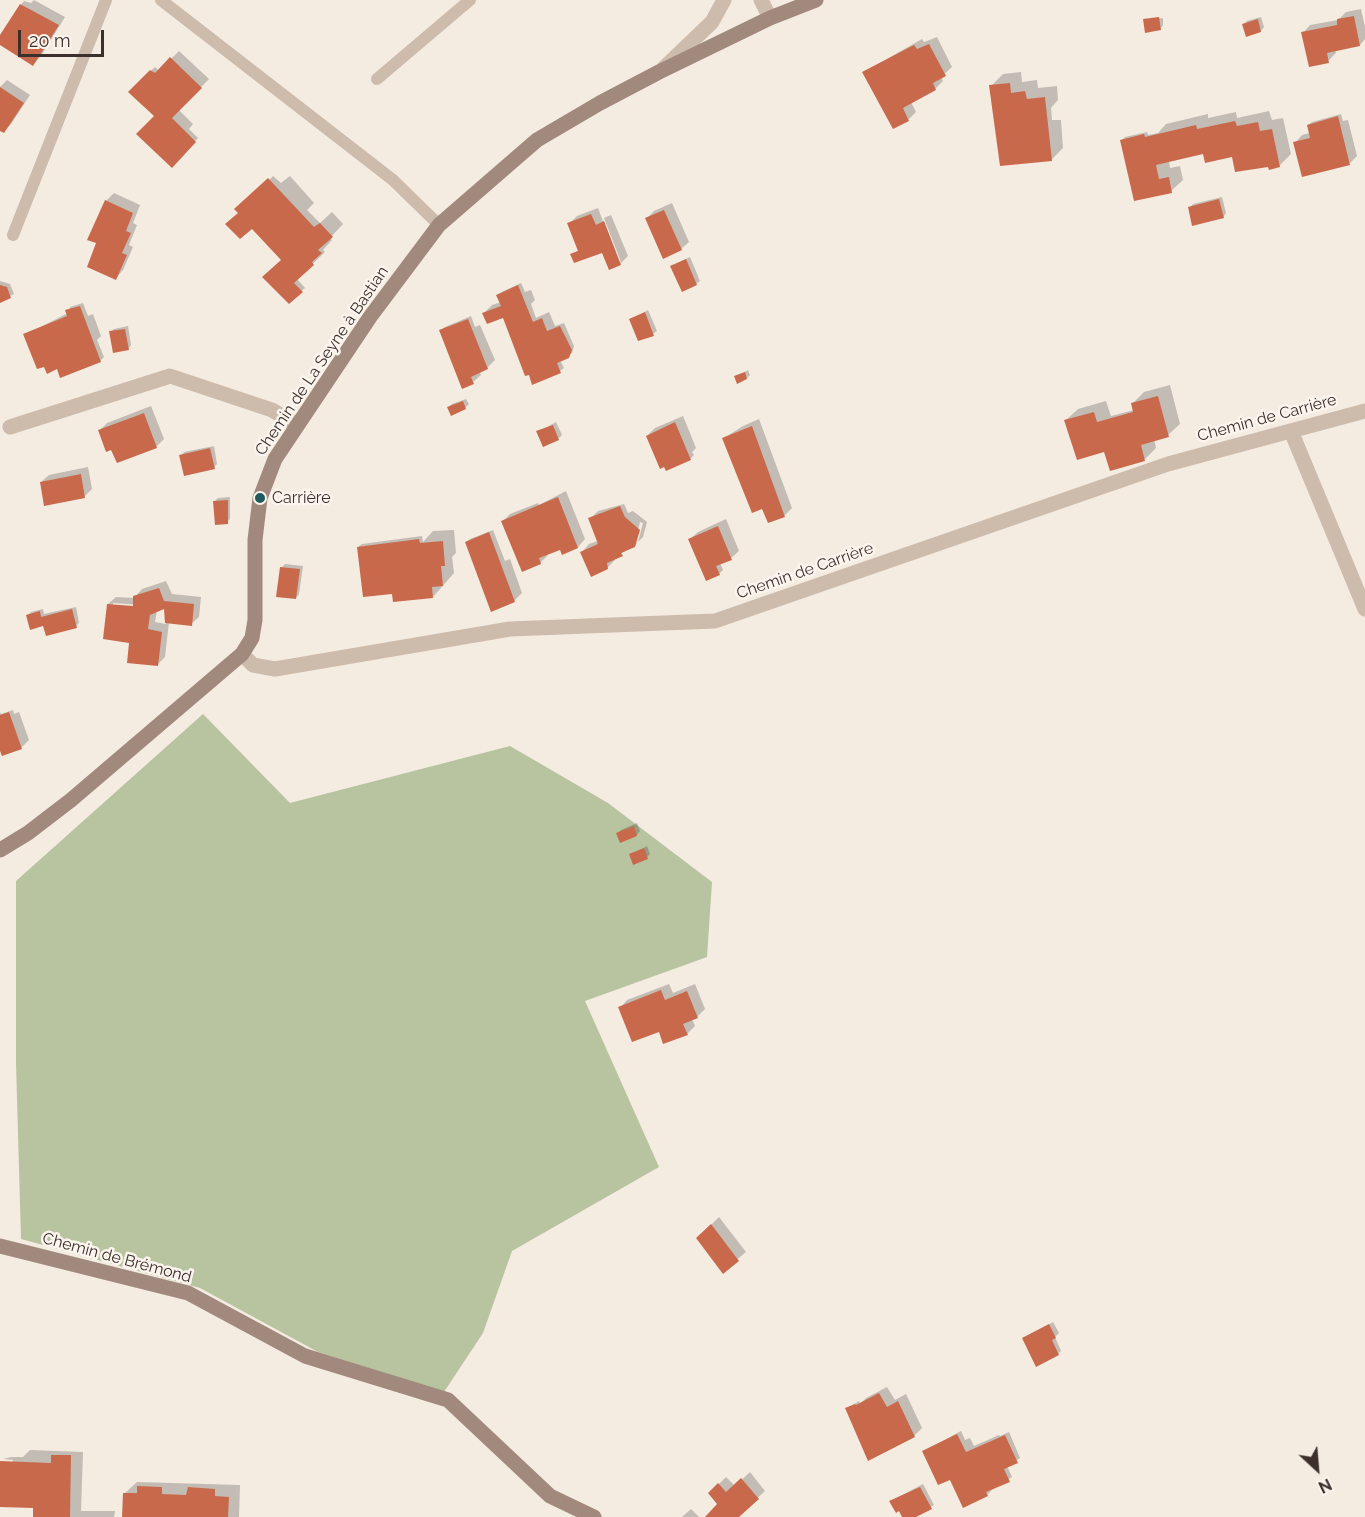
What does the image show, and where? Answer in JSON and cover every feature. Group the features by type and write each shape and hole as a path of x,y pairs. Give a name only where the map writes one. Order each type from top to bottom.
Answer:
{"street":[{"path":"659,72 712,22 724,0"},
{"path":"761,0 770,18"},
{"name":"Chemin de La Seyne à Bastian","path":"0,850 28,833 71,800 242,654 252,638 255,620 255,540 260,498 275,459 370,317 439,225 537,140 659,72 770,18 816,0"},
{"path":"10,427 170,376 272,410 297,425"},
{"name":"Chemin de Carrière","path":"242,654 253,665 275,669 510,629 715,621 1168,464 1365,411"},
{"path":"1291,431 1365,609"},
{"name":"Chemin de Brémond","path":"0,1246 188,1293 305,1356 448,1400 550,1496 594,1517"}],"lane":[{"path":"13,235 106,0"},
{"path":"161,0 393,180 439,225"},
{"path":"377,79 470,0"}],"green space":[{"path":"203,714 290,803 510,746 608,803 712,882 707,957 585,1001 659,1167 512,1251 483,1333 444,1392 318,1352 200,1288 21,1239 16,1063 16,881"}],"building":[{"path":"20,4 59,25 33,66 0,45 0,35"},
{"path":"1354,16 1360,46 1327,53 1329,63 1309,67 1301,32 1337,25 1337,19"},
{"path":"1159,17 1161,30 1145,33 1143,19"},
{"path":"1258,19 1261,32 1246,37 1242,24"},
{"path":"929,44 946,76 933,83 936,90 903,108 909,121 893,129 862,72 914,45 917,49"},
{"path":"170,57 202,88 172,118 196,142 172,168 136,134 154,116 128,92 150,70 155,73"},
{"path":"1010,83 1011,93 1025,91 1027,99 1045,97 1052,161 1000,166 989,85"},
{"path":"0,87 24,103 4,133 0,131"},
{"path":"1338,116 1350,165 1302,177 1293,142 1310,138 1307,125"},
{"path":"1235,121 1237,126 1258,122 1260,131 1272,129 1280,167 1235,172 1232,157 1205,163 1203,154 1156,165 1159,179 1169,177 1172,193 1134,201 1120,140 1144,134 1145,137 1196,125 1197,129"},
{"path":"268,178 314,227 320,223 333,237 318,250 322,253 312,262 314,265 294,283 303,292 289,304 262,277 281,260 252,229 240,239 225,224 238,213 234,209"},
{"path":"1219,199 1224,218 1192,226 1188,207"},
{"path":"105,200 133,213 126,231 131,233 122,253 127,255 116,280 87,267 96,243 87,240"},
{"path":"664,210 682,250 663,259 645,218"},
{"path":"591,214 596,225 604,221 621,265 609,270 602,253 574,263 570,254 578,251 567,223"},
{"path":"686,259 697,285 682,292 670,266"},
{"path":"0,285 7,287 11,298 0,303"},
{"path":"518,285 533,322 542,318 547,331 560,326 572,350 569,358 557,363 561,373 532,385 529,375 525,376 503,318 487,324 482,313 501,306 496,295"},
{"path":"80,306 101,362 60,378 57,369 47,374 44,367 37,369 23,334 67,316 65,310"},
{"path":"645,312 654,336 638,341 629,319"},
{"path":"468,319 488,369 471,377 474,384 462,389 439,330"},
{"path":"125,329 129,350 113,353 109,331"},
{"path":"745,372 747,379 737,384 734,376"},
{"path":"1158,396 1169,437 1141,445 1145,461 1110,471 1104,452 1077,460 1064,420 1094,412 1097,422 1133,412 1131,403"},
{"path":"463,401 466,409 451,416 447,407"},
{"path":"144,413 157,448 117,463 111,450 106,452 98,430"},
{"path":"675,422 691,460 666,471 664,467 660,469 646,436"},
{"path":"553,425 559,440 543,447 536,431"},
{"path":"752,426 785,517 768,523 762,509 752,513 722,438"},
{"path":"210,448 215,469 184,476 179,455"},
{"path":"81,474 85,498 44,506 40,482"},
{"path":"558,497 578,548 562,555 560,550 539,558 541,564 522,572 501,521"},
{"path":"228,500 228,524 215,525 213,501"},
{"path":"620,506 625,517 640,530 635,547 621,553 623,556 607,563 608,569 591,577 580,552 598,544 588,518"},
{"path":"718,526 732,560 716,566 720,575 706,581 688,539"},
{"path":"489,532 515,602 491,612 465,542"},
{"path":"419,539 420,543 443,541 445,566 441,566 443,586 432,587 433,598 393,602 392,594 363,597 357,547"},
{"path":"280,567 300,569 296,599 276,597"},
{"path":"159,588 164,601 194,604 192,626 165,623 164,609 150,615 148,629 162,632 158,666 127,663 129,643 103,639 107,604 133,606 133,596"},
{"path":"72,609 77,628 46,636 43,626 30,630 26,615 40,611 41,617"},
{"path":"9,712 22,749 2,756 0,715"},
{"path":"634,826 637,836 620,843 616,833"},
{"path":"644,848 648,859 633,865 629,854"},
{"path":"661,990 665,1000 687,991 698,1018 683,1024 688,1035 663,1044 659,1032 632,1042 618,1007"},
{"path":"711,1224 739,1261 723,1274 696,1238"},
{"path":"1049,1324 1056,1338 1052,1340 1059,1355 1036,1367 1022,1338"},
{"path":"879,1393 887,1407 898,1401 915,1437 868,1461 845,1408"},
{"path":"957,1434 966,1452 1005,1435 1018,1463 1004,1469 1010,1482 986,1492 988,1496 963,1508 950,1480 938,1485 922,1451"},
{"path":"51,1455 71,1455 70,1517 33,1517 33,1508 0,1507 0,1461 51,1463"},
{"path":"741,1478 759,1499 739,1517 705,1517 717,1504 708,1493 718,1483 726,1492"},
{"path":"137,1486 162,1487 162,1494 186,1495 188,1487 215,1489 215,1496 229,1497 228,1517 122,1517 123,1493 137,1493"},
{"path":"920,1487 932,1509 916,1517 902,1517 899,1511 896,1513 889,1501"}],"place":[{"name":"Carrière","path":"260,498"}]}
